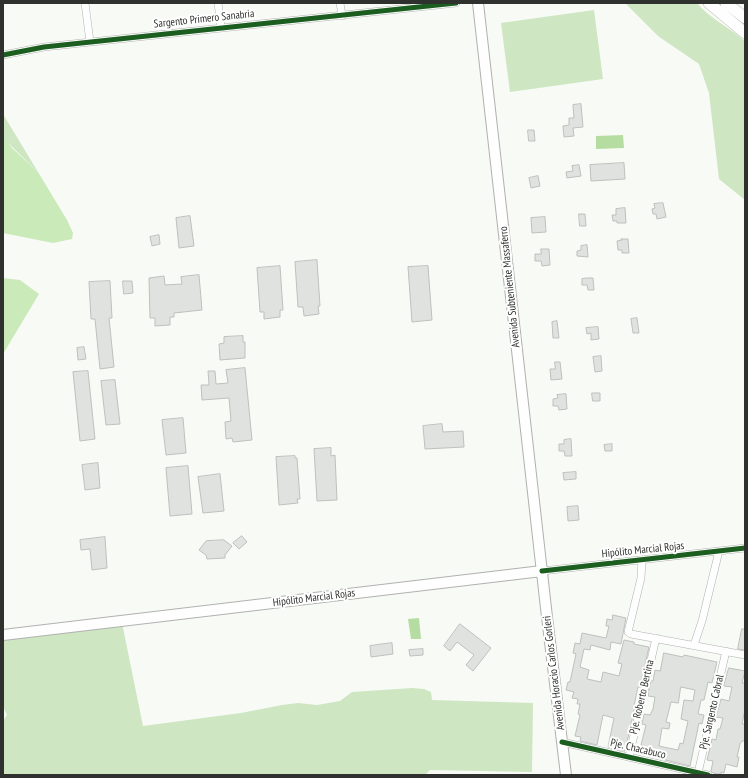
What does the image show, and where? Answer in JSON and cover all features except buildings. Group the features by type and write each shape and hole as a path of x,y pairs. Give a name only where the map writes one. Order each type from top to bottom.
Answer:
{"main road":[{"name":"Avenida Subteniente Massaferro","path":"478,3 542,571"},
{"path":"709,3 745,33"},
{"path":"726,3 745,18"},
{"name":"Hipólito Marcial Rojas","path":"3,635 542,571"},
{"name":"Avenida Horacio Carlos Gorleri","path":"542,571 566,775"}],"street":[{"path":"85,3 90,42"},
{"path":"218,3 221,28"},
{"path":"340,3 342,16"},
{"name":"Sargento Primero Sanabria","path":"3,55 44,47 456,3"},
{"name":"Hipólito Marcial Rojas","path":"542,571 745,548"},
{"path":"694,645 702,620 719,551"},
{"path":"642,560 642,578 628,632 631,634 745,655"},
{"name":"Pje. Roberto Bertina","path":"629,757 656,638"},
{"name":"Pje. Sargento Cabral","path":"698,773 726,652"},
{"name":"Pje. Chacabuco","path":"562,742 708,775"}],"shaded area":[{"path":"625,3 697,3 708,14 745,41 745,200 719,179 709,93 699,64 658,36"},
{"path":"594,10 603,79 510,92 501,23"},
{"path":"3,114 38,172 3,138"},
{"path":"623,135 624,148 596,149 596,136"},
{"path":"3,136 12,148 38,172 67,220 73,233 72,239 53,243 3,233"},
{"path":"3,278 20,280 39,294 3,354"},
{"path":"419,618 421,639 411,639 408,619"},
{"path":"122,623 143,726 241,713 298,703 317,705 340,701 352,692 412,688 424,689 431,692 432,700 533,703 532,772 430,770 425,775 3,775 3,721 7,715 3,707 3,634"}],"cycle path":[{"path":"3,55 44,47 456,3"},
{"path":"542,571 745,548"},
{"path":"562,742 708,775"}]}
